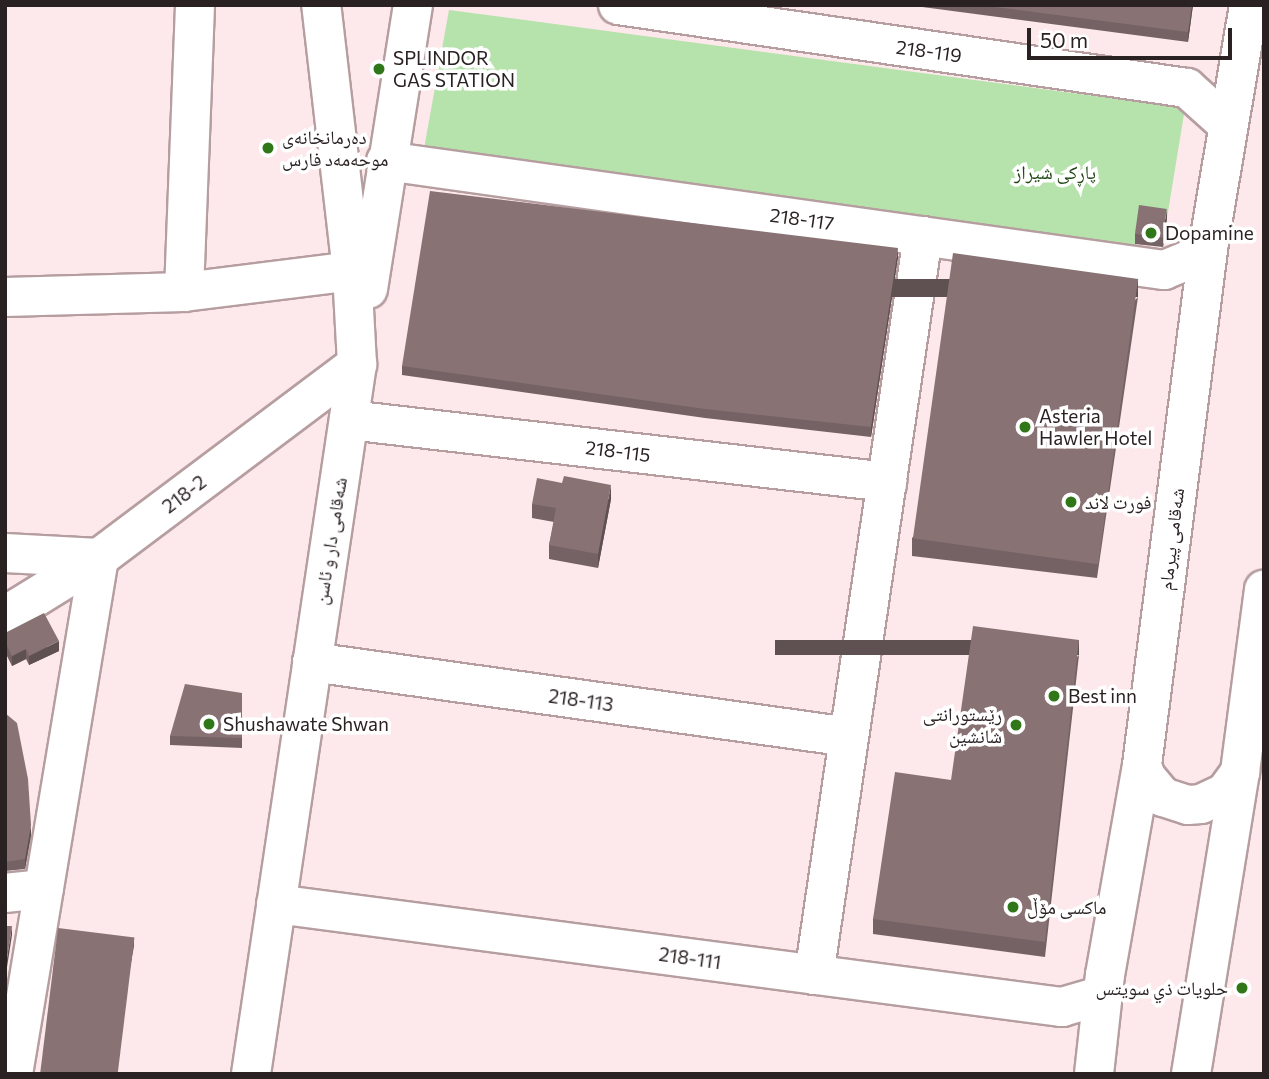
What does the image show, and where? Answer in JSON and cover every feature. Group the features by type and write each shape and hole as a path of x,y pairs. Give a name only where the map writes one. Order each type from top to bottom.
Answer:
{"main road":[{"path":"184,292 195,5"},
{"name":"شەقامی دار و ئاسن","path":"251,1074 357,364 352,271 321,5"},
{"path":"357,364 412,5"},
{"name":"218-119","path":"618,5 774,17 1187,88 1227,124"},
{"name":"شەقامی پیرمام","path":"1094,1074 1102,995 1142,765 1209,242 1248,5"},
{"name":"218-117","path":"387,161 1164,270 1189,260 1209,242"},
{"path":"814,975 923,236"},
{"path":"5,297 184,292 352,271"},
{"name":"218-2","path":"5,615 100,558 357,364"},
{"name":"218-115","path":"348,420 887,482"},
{"path":"5,553 100,558 13,1074"},
{"path":"1191,1074 1240,772 1264,590"},
{"name":"218-113","path":"312,663 849,737"},
{"path":"1142,765 1146,777 1163,797 1188,805 1201,804 1225,793 1240,772"},
{"path":"5,893 44,888"},
{"name":"218-111","path":"276,904 1062,1007 1102,995"}],"green space":[{"name":"پاڕکی شیراز","path":"449,10 1185,108 1167,218 1139,215 1134,266 423,154"}],"building":[{"path":"980,5 1192,5 1188,32"},
{"path":"430,191 898,248 871,427 705,409 402,366"},
{"path":"1139,205 1167,209 1163,238 1135,234"},
{"name":"Asteria Hawler Hotel","path":"953,253 1138,279 1098,564 913,538"},
{"path":"564,476 611,485 598,554 549,545 556,508 532,504 537,478 562,483"},
{"path":"44,613 59,641 29,656 26,649 12,656 5,642 5,633"},
{"path":"973,626 1079,640 1045,942 873,919 895,772 951,780"},
{"name":"Shushawate Shwan","path":"185,684 242,693 242,738 170,736"},
{"path":"5,713 17,723 28,779 31,825 25,859 5,862"},
{"path":"5,926 12,926 5,971"},
{"path":"58,928 134,937 118,1074 40,1074"}],"place":[{"name":"SPLINDOR GAS STATION","path":"379,69"},
{"name":"دەرمانخانەی موحەمەد فارس","path":"268,148"},
{"name":"Dopamine","path":"1151,233"},
{"name":"Asteria Hawler Hotel","path":"1025,427"},
{"name":"فورت لاند","path":"1071,502"},
{"name":"Best inn","path":"1054,696"},
{"name":"Shushawate Shwan","path":"209,724"},
{"name":"رێستورانتی شانشین","path":"1016,725"},
{"name":"ماكسی مۆڵ","path":"1013,907"},
{"name":"حلويات ذي سويتس","path":"1242,988"}]}
